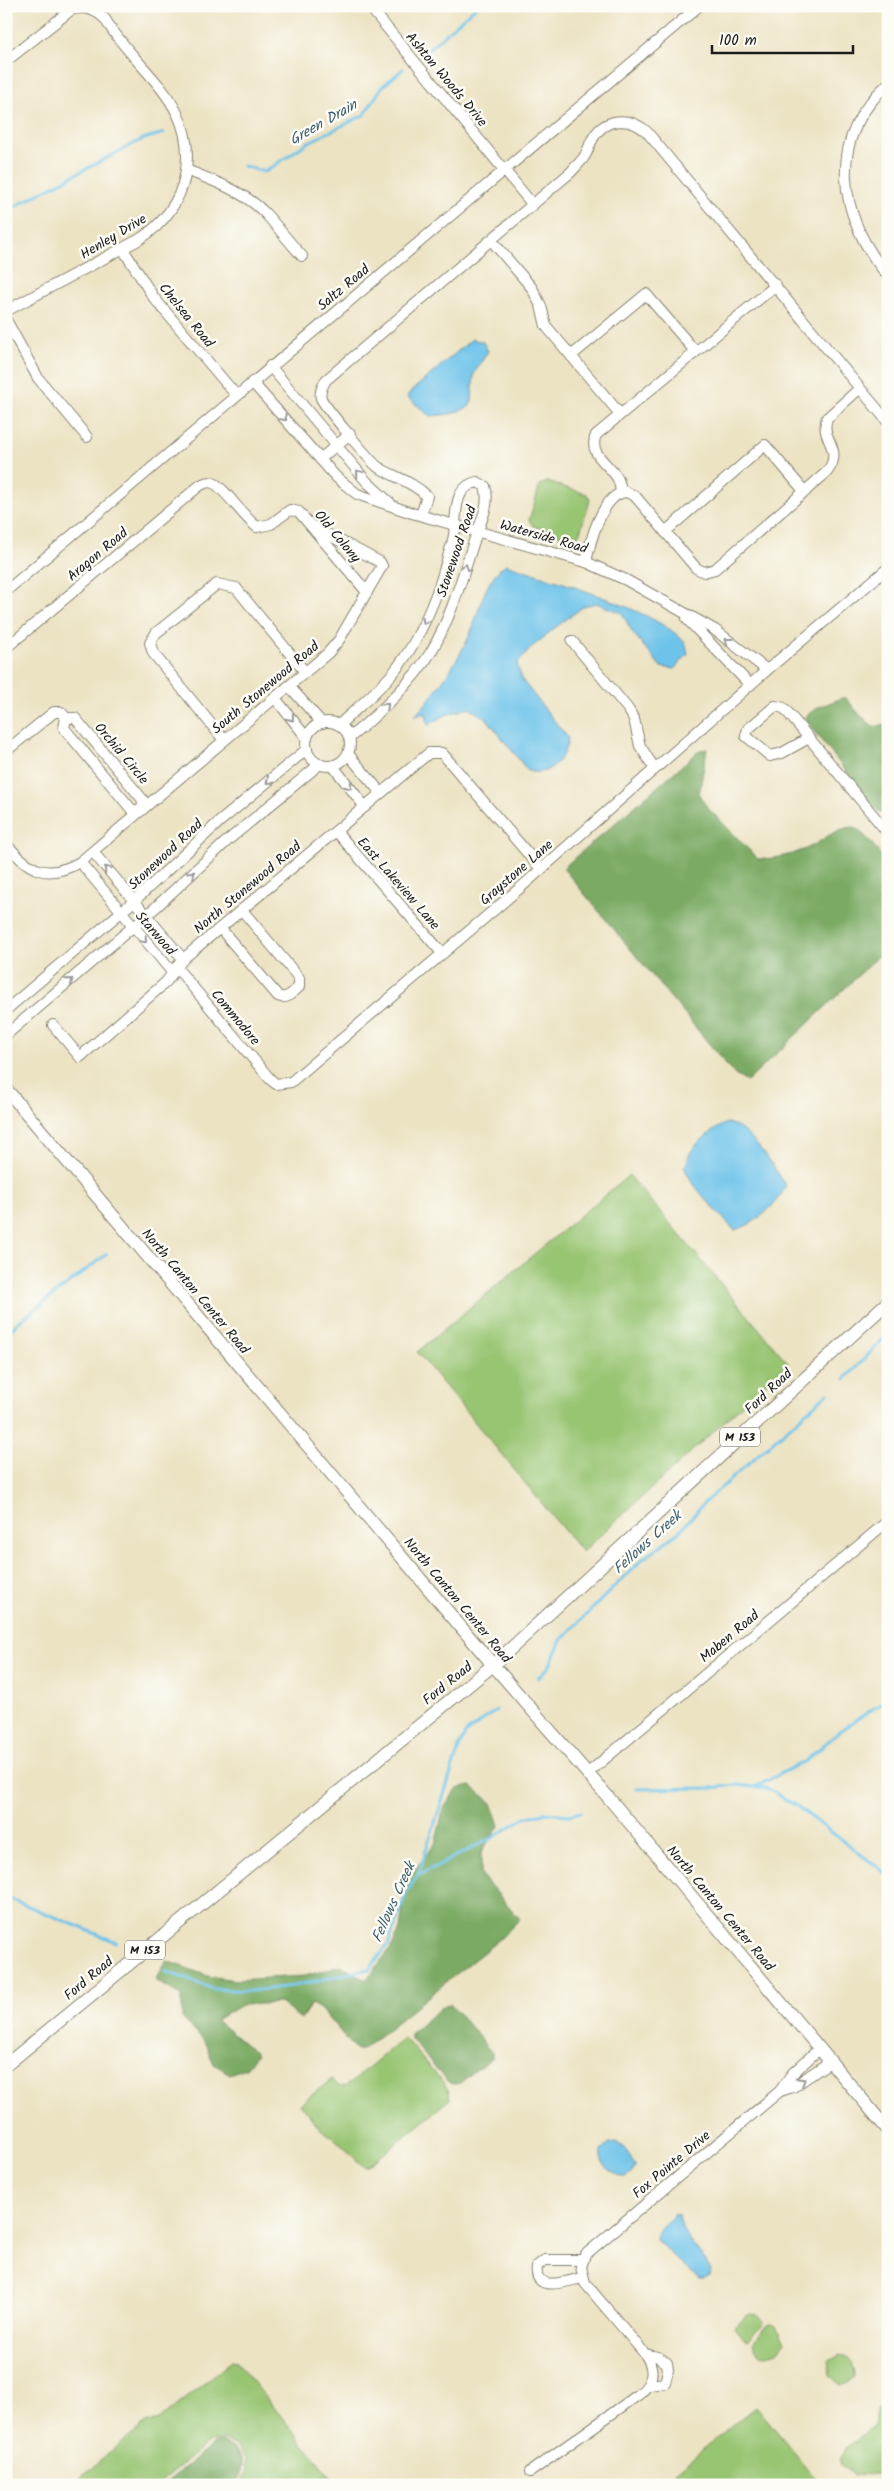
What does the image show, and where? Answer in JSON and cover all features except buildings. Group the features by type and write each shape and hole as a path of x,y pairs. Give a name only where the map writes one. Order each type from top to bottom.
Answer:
{"main road":[{"name":"North Canton Center Road","path":"6,1089 493,1665 588,1773 888,2130"},
{"name":"Ford Road","path":"6,2065 493,1665 888,1302"}],"street":[{"name":"Ashton Woods Drive","path":"369,6 533,205"},
{"name":"Saltz Road","path":"6,591 270,366 699,6"},
{"name":"Henley Drive","path":"6,61 65,14 83,8 101,15 173,103 185,132 186,170 179,194 166,216 147,234 123,249 6,311"},
{"path":"888,84 870,102 858,122 848,151 845,174 850,211 856,229 869,253 888,276"},
{"path":"421,515 427,496 419,488 376,466 321,398 321,388 326,380 571,172 585,156 592,139 601,128 613,121 627,120 639,125 647,132 888,422"},
{"path":"186,170 226,187 263,211 302,256"},
{"path":"492,241 532,288 541,306 546,326 620,414"},
{"name":"Chelsea Road","path":"123,249 154,298 236,396"},
{"path":"621,492 617,478 598,456 594,443 599,432 776,285"},
{"path":"571,356 646,294 695,351"},
{"path":"6,320 43,386 87,436"},
{"name":"Waterside Road","path":"270,366 367,482 394,507"},
{"name":"Waterside Road","path":"252,382 336,477 358,494 477,532 528,544 586,562 626,580 715,630 768,670"},
{"path":"586,562 605,507 613,497 621,492 629,492 635,496 696,568 704,572 712,571 828,472 833,462 834,450 825,427 827,418 859,389"},
{"path":"320,459 350,434"},
{"path":"665,532 765,445 805,492"},
{"name":"Stonewood Road","path":"339,725 394,672 428,617 453,539 456,507 461,493 470,483 477,482 485,486 488,497 477,532 455,597 430,652 407,684 387,705 349,738"},
{"name":"Aragon Road","path":"6,648 198,486 208,483 218,485 249,521 257,527"},
{"name":"Old Colony","path":"257,527 271,524 287,512 295,510 312,526 367,592"},
{"name":"South Stonewood Road","path":"80,862 335,646 382,566 380,562 312,526"},
{"name":"Graystone Lane","path":"276,1084 291,1082 541,869 750,685 888,568"},
{"path":"224,740 153,653 150,643 156,633 217,584 236,588 305,672"},
{"name":"Waterside Road","path":"679,610 750,685"},
{"path":"572,641 628,709 634,719 640,746 655,769"},
{"path":"289,686 322,723"},
{"path":"275,698 307,738"},
{"path":"809,738 782,753 770,756 746,736 748,729 775,706 784,708 809,738 888,833"},
{"path":"6,751 54,712 64,715"},
{"name":"Orchid Circle","path":"64,715 75,718 143,800 142,810 132,810 64,728 64,715"},
{"path":"322,723 339,725 349,738 348,754 342,762 332,766 320,764 310,756 307,749 307,738 313,729 322,723"},
{"name":"Stonewood Road","path":"6,1010 134,901 218,823 307,749"},
{"name":"North Stonewood Road","path":"53,1025 80,1057 166,982 183,959 429,753 442,753 541,869"},
{"path":"348,754 381,793"},
{"path":"6,1035 146,915 227,841 320,764"},
{"path":"332,766 365,806"},
{"name":"East Lakeview Lane","path":"336,831 442,953"},
{"path":"6,844 22,862 38,871 58,872 80,862"},
{"name":"Starwood","path":"93,852 183,959"},
{"name":"Starwood","path":"80,862 132,927 174,970"},
{"path":"220,928 278,996 283,998 299,988 299,978 242,910"},
{"name":"Commodore","path":"174,970 276,1084"},
{"path":"42,980 55,994"},
{"name":"Maben Road","path":"588,1773 888,1521"},
{"path":"780,2091 792,2074 820,2048"},
{"path":"780,2091 793,2087 831,2061"},
{"name":"Fox Pointe Drive","path":"582,2260 589,2250 780,2091"},
{"path":"583,2278 547,2284 540,2281 536,2274 537,2266 545,2260 582,2260 583,2278 645,2354 652,2370 649,2385"},
{"path":"530,2472 638,2395 649,2385 665,2383 668,2370 667,2363 658,2357 645,2354"}],"green space":[{"path":"547,482 587,494 590,500 579,535 573,539 533,526 529,520 540,485"},
{"path":"845,697 860,715 874,727 888,723 888,800 884,804 887,815 878,811 813,730 805,717 816,708"},
{"path":"707,749 699,795 707,807 758,859 796,853 842,829 855,827 870,841 888,865 888,947 747,1082 735,1075 563,868 700,750"},
{"path":"629,1175 788,1363 582,1552 417,1352"},
{"path":"471,1786 492,1803 499,1826 481,1852 481,1875 520,1919 501,1938 362,2050 356,2050 322,2010 311,2004 301,2019 280,2003 241,2005 216,2020 257,2054 246,2068 230,2074 214,2064 204,2041 182,2018 182,1996 155,1980 167,1961 208,1976 235,1980 305,1976 341,1966 366,1980 391,1948 400,1930 406,1880 435,1844 444,1807 457,1789"},
{"path":"451,2004 492,2053 492,2057 460,2083 454,2084 448,2082 411,2039 411,2033 444,2005"},
{"path":"404,2038 443,2082 449,2091 450,2099 369,2166 364,2167 332,2136 325,2134 300,2104 332,2079 340,2087 345,2087"},
{"path":"750,2314 757,2315 764,2321 763,2325 748,2340 744,2339 735,2327 740,2320"},
{"path":"768,2325 776,2326 785,2342 777,2352 761,2356 755,2350 753,2343"},
{"path":"839,2354 849,2359 855,2373 855,2377 847,2384 841,2385 830,2376 828,2360"},
{"path":"232,2361 237,2362 337,2485 238,2485 247,2471 246,2459 236,2446 224,2440 208,2443 157,2485 71,2485 145,2424 158,2420"},
{"path":"888,2400 888,2476 882,2477 868,2474 854,2476 841,2465 840,2459 848,2447 874,2425 876,2410"},
{"path":"756,2406 821,2485 660,2485 662,2483"},
{"path":"222,2442 235,2450 242,2460 242,2471 235,2485 163,2485 214,2444"}],"water":[{"path":"472,339 483,342 488,351 474,374 472,401 469,407 451,414 430,416 407,397 409,393"},
{"path":"506,564 602,597 653,619 672,631 685,643 688,654 674,669 661,667 633,633 622,613 596,603 584,606 556,627 532,647 517,664 522,680 568,738 567,745 560,759 550,769 543,771 528,771 487,719 469,708 448,714 428,725 426,713 415,716 455,662 466,643 486,589 498,571"},
{"path":"727,1123 744,1132 752,1140 768,1159 786,1186 771,1207 757,1219 734,1230 699,1191 684,1166 689,1155 700,1141"},
{"path":"616,2143 625,2149 635,2166 632,2173 625,2178 611,2172 602,2161 601,2151 608,2144"},
{"path":"675,2213 678,2214 682,2229 711,2270 709,2276 704,2279 699,2279 656,2240 660,2228"}],"waterway":[{"name":"Green Drain","path":"425,52 477,6"},
{"name":"Green Drain","path":"243,166 265,172 307,143 364,115 382,87 403,69"},
{"name":"Green Drain","path":"6,211 143,139 164,133"},
{"path":"6,1336 17,1323 107,1254"},
{"name":"Fellows Creek","path":"845,1379 888,1334"},
{"name":"Fellows Creek","path":"538,1678 549,1667 561,1640 612,1589 644,1558 679,1532 704,1503 828,1393"},
{"path":"757,1786 805,1761 845,1727 888,1699"},
{"name":"Fellows Creek","path":"164,1971 214,1989 250,1991 293,1986 369,1969 388,1945 406,1893 418,1875 461,1742 465,1734 496,1710"},
{"path":"636,1789 711,1788 736,1785 767,1788 798,1807 888,1875"},
{"path":"419,1875 492,1838 524,1818 544,1813 569,1815 581,1812"},
{"name":"Fellows Creek","path":"6,1897 116,1942"}]}
